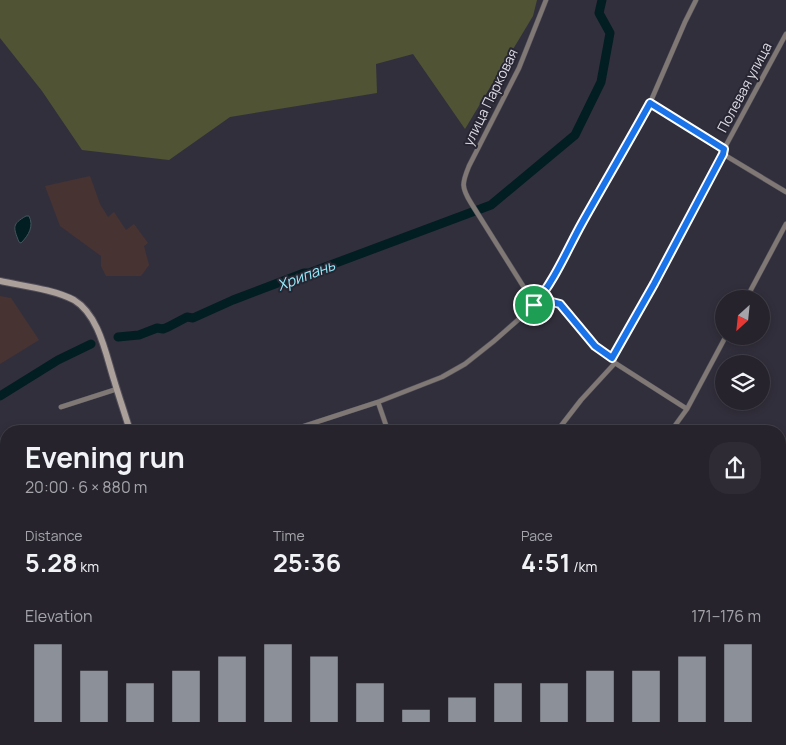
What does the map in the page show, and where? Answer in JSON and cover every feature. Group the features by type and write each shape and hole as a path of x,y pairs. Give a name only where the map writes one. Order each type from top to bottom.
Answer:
{"main road":[{"path":"0,282 52,292 72,299 85,310 94,322 102,342 128,425"}],"street":[{"name":"улица Парковая","path":"534,305 471,203 466,194 463,180 520,68 546,0"},
{"path":"307,425 378,402 442,377 494,341 534,305 543,295 564,259 581,224 650,103 696,0"},
{"name":"Полевая улица","path":"562,425 614,360 786,34"},
{"path":"650,103 786,192"},
{"path":"751,290 786,224"},
{"path":"534,305 552,302 560,304 595,346 687,409"},
{"path":"675,425 687,409 721,345"},
{"path":"61,406 116,388"},
{"path":"378,402 386,425"}],"shaded area":[{"path":"90,176 100,204 108,217 114,212 126,230 134,224 148,243 144,246 149,265 141,276 106,276 101,266 101,256 60,226 45,186"},
{"path":"29,216 31,227 21,243 17,237 15,226 18,221"},
{"path":"0,296 11,298 39,340 0,364"}],"green space":[{"path":"0,0 537,0 533,16 465,129 413,54 376,64 377,93 230,117 169,160 82,150 42,91 0,38"}],"waterway":[{"name":"Хрипань","path":"118,337 139,335 157,328 163,329 187,317 193,318 233,300 304,273 309,273 491,205 575,135 601,82 610,33 599,13 602,0"},
{"name":"Хрипань","path":"0,396 58,360 91,344"}],"route":[{"path":"650,103 724,149 654,284 612,358 595,346 560,304 552,302 534,305 543,295 564,259 581,224 650,103"}]}
